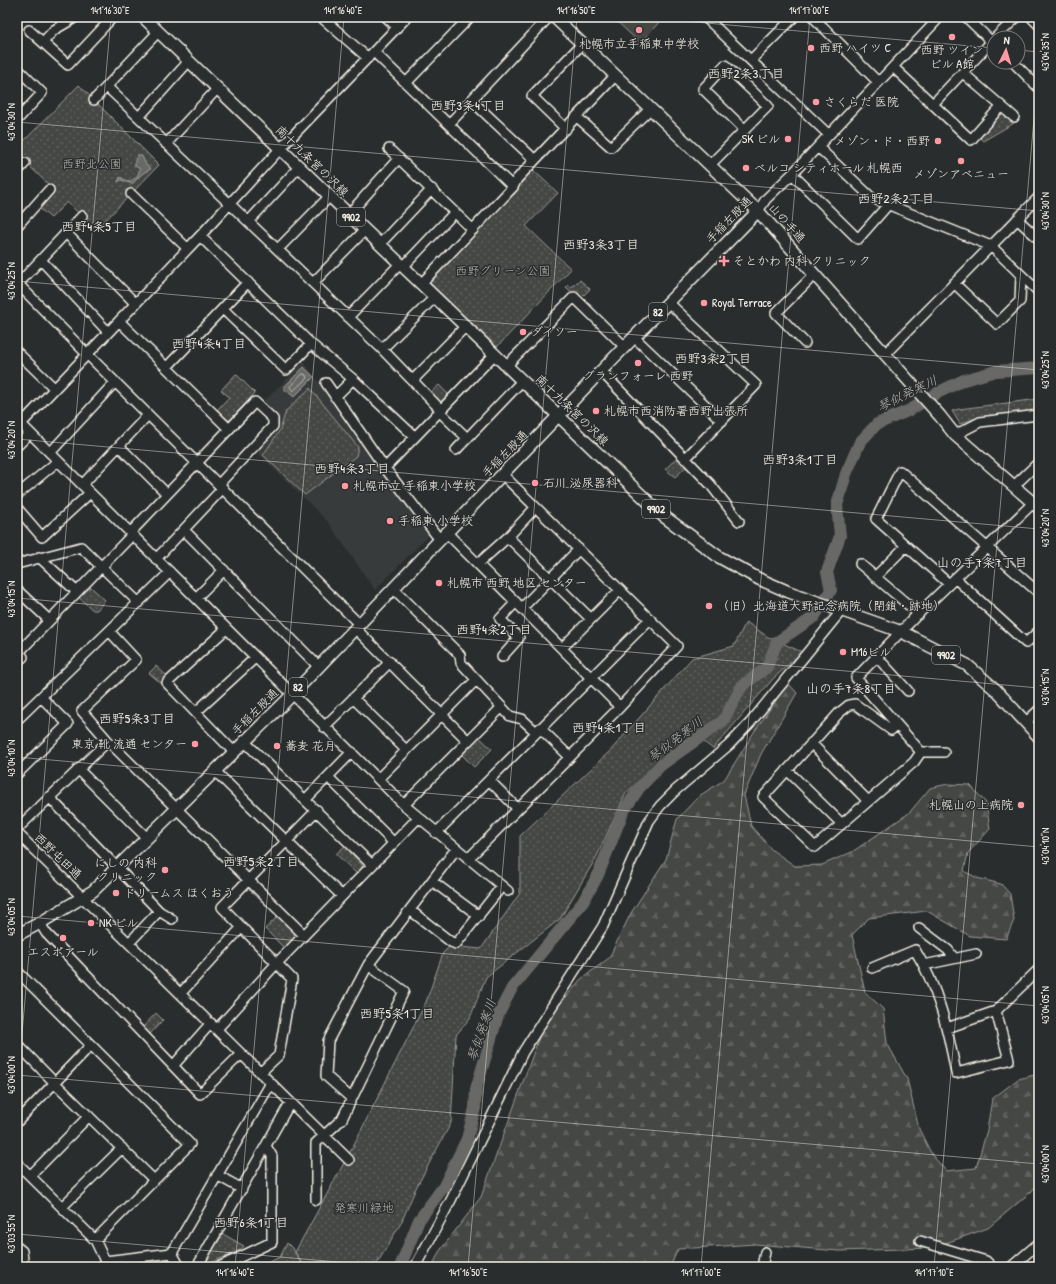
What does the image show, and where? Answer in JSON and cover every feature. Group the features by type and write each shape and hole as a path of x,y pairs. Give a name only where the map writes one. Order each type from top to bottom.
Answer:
{"main road":[{"name":"山の手通","path":"554,17 758,211 940,416 955,435 1036,506"},
{"name":"南十九条宮の沢線","path":"148,18 158,32 668,520 718,557 768,583 902,632 967,665 996,690 1039,737"},
{"name":"手稲左股通","path":"17,935 40,923 92,891 147,838 285,702 601,371 758,211"}],"street":[{"path":"43,42 54,30 72,21 76,17"},
{"path":"29,30 68,65 113,17"},
{"path":"321,17 406,83 513,186"},
{"path":"386,17 397,28"},
{"path":"407,17 280,149 119,321 19,422 404,805 436,833 505,888 456,944 451,942 410,910"},
{"path":"406,83 470,17"},
{"path":"449,124 549,17"},
{"path":"705,17 829,135"},
{"path":"751,60 794,17"},
{"path":"813,17 878,82"},
{"name":"手稲左股通","path":"758,211 766,199 818,147 940,17"},
{"path":"966,17 986,34"},
{"path":"1005,30 1017,17"},
{"path":"1031,17 1039,25"},
{"path":"94,100 158,32"},
{"path":"566,129 532,96 582,44"},
{"path":"933,104 986,49"},
{"path":"139,117 189,61"},
{"path":"710,165 745,130 768,106 724,66 703,89 745,130"},
{"path":"893,67 971,140 1001,106"},
{"path":"17,68 42,93 17,120"},
{"path":"1022,70 1038,85"},
{"path":"963,73 1014,117"},
{"path":"421,284 473,230 513,186 517,179 616,76"},
{"path":"107,87 166,144 230,202 382,349 467,438"},
{"path":"166,144 218,88"},
{"path":"471,100 535,160"},
{"path":"577,116 611,147 650,109"},
{"path":"818,147 872,198 887,206 932,221 992,246 1039,292"},
{"path":"389,149 473,230"},
{"path":"349,214 399,158"},
{"path":"17,172 25,163"},
{"path":"249,221 299,167"},
{"path":"792,174 858,239 887,206"},
{"path":"380,244 432,189"},
{"path":"17,226 49,190"},
{"path":"131,194 187,248"},
{"path":"278,249 330,196"},
{"path":"885,354 1039,197"},
{"path":"348,317 455,212"},
{"path":"82,216 17,284 196,463 221,486 468,741"},
{"path":"1017,219 1039,239"},
{"path":"313,283 365,230"},
{"path":"66,233 135,303"},
{"path":"200,236 311,344 353,379 415,437"},
{"path":"41,260 108,332"},
{"path":"806,343 776,313 814,274"},
{"path":"954,284 998,324 1020,301 1021,275"},
{"path":"167,367 248,282"},
{"path":"382,349 435,297"},
{"path":"506,366 574,297 625,347"},
{"path":"668,302 756,386 685,459"},
{"path":"223,309 286,370 311,344"},
{"path":"119,321 229,429"},
{"path":"413,380 465,327"},
{"path":"634,337 722,421"},
{"path":"17,352 54,388"},
{"path":"385,468 494,355"},
{"path":"601,371 710,484 739,521"},
{"path":"335,397 353,379"},
{"path":"456,450 522,381"},
{"path":"50,453 115,382"},
{"path":"326,383 385,468 443,537 478,564 592,677 620,707"},
{"path":"17,662 22,657 18,652 255,402 273,419 273,426 184,530 156,559"},
{"path":"82,485 148,415"},
{"path":"955,435 980,422 1039,415"},
{"path":"17,446 30,433"},
{"path":"119,446 167,494"},
{"path":"17,495 58,461"},
{"path":"1014,486 1039,462"},
{"path":"1039,592 900,471 876,519 906,546 952,581 1026,643 1039,631"},
{"path":"468,859 620,707 677,646 579,548 535,508 503,474"},
{"path":"17,508 42,537 90,493"},
{"path":"944,752 921,752 856,678 952,581 988,547 1036,506"},
{"path":"478,564 508,537 535,508"},
{"path":"184,530 318,666"},
{"path":"508,537 591,619"},
{"path":"875,577 906,546"},
{"path":"17,564 38,557 81,547 139,603"},
{"path":"502,657 519,638 500,618 519,605 549,579 579,548"},
{"path":"38,557 76,591"},
{"path":"860,564 919,614"},
{"path":"196,598 224,570"},
{"path":"17,720 110,632 170,572"},
{"path":"393,588 460,655 461,663 510,716 522,719 538,730 570,757"},
{"path":"17,590 49,620"},
{"path":"562,648 620,590"},
{"path":"415,1267 451,1200 523,1052 603,926 637,845 650,821 660,806 676,790 729,745 750,723 842,610"},
{"path":"436,833 650,619"},
{"path":"226,629 167,683 234,752"},
{"path":"110,632 136,660 82,711 108,741 304,935"},
{"path":"877,657 908,691"},
{"path":"196,712 255,658"},
{"path":"324,727 390,662"},
{"path":"378,779 476,680"},
{"path":"17,774 68,724 41,697"},
{"path":"353,698 406,750"},
{"path":"897,726 891,730 855,704 849,705 811,743 763,797 815,847 914,762 921,752"},
{"path":"404,805 502,707"},
{"path":"1026,722 1039,710"},
{"path":"17,829 108,741"},
{"path":"244,741 317,810 372,865"},
{"path":"811,743 868,801"},
{"path":"306,800 329,778 352,752"},
{"path":"78,769 147,838"},
{"path":"787,770 842,824"},
{"path":"215,771 288,841 342,896"},
{"path":"329,778 394,843"},
{"path":"489,780 518,809"},
{"path":"49,798 159,911 172,919"},
{"path":"260,1073 279,1055 292,979 222,906 250,880 317,810"},
{"path":"173,1066 277,963 418,818"},
{"name":"西野屯田通","path":"19,838 130,942 290,1103 349,1160"},
{"path":"351,1098 326,1076 328,1041 368,965 456,849"},
{"path":"432,881 479,916"},
{"path":"130,942 159,911"},
{"path":"40,923 46,933 200,1094 241,1054"},
{"path":"181,993 242,927"},
{"path":"919,928 948,950 954,958"},
{"path":"872,968 915,950 924,964 947,1028 956,1073 1009,1060 996,1011"},
{"path":"924,964 976,954"},
{"path":"316,1200 316,1143 342,1119 404,992 368,965"},
{"path":"947,1028 996,1011 1039,969"},
{"path":"17,971 190,1144 95,1240"},
{"path":"17,1044 154,1180"},
{"path":"17,1122 56,1084 92,1045"},
{"path":"172,1253 271,1083"},
{"path":"197,1267 290,1103"},
{"path":"30,1176 89,1116"},
{"path":"219,1267 272,1242 272,1156 266,1146"},
{"path":"62,1207 122,1148"},
{"path":"17,1163 95,1240 103,1264 172,1253"},
{"path":"217,1175 242,1189"},
{"path":"920,1242 986,1261 992,1267"},
{"path":"1018,1265 1039,1243"},
{"path":"17,1247 22,1251 24,1267"},
{"path":"762,1267 765,1252"},
{"path":"172,1253 180,1267"}],"shaded area":[{"name":"札幌市立 手稲東小学校","path":"304,362 432,532 375,590 328,522 256,451 277,430 278,421 263,402"}],"green space":[{"name":"札幌市立手稲東中学校","path":"612,17 664,17 640,43"},
{"name":"西野北公園","path":"79,85 159,165 96,230 67,202 51,218 39,208 55,191 17,154 17,148"},
{"path":"1001,111 1014,123 983,141 978,136"},
{"name":"西野グリーン公園","path":"533,170 558,193 526,226 571,269 497,347 428,281"},
{"path":"580,280 590,289 584,295 580,292 576,296 566,287 568,285 571,287"},
{"path":"236,374 255,393 230,420 228,420 217,410 229,397 221,390"},
{"path":"439,385 448,394 441,402 431,392"},
{"path":"310,388 358,447 356,456 305,495 263,455 280,430 286,411"},
{"path":"1039,399 1039,410 973,419 960,424 952,411 959,409"},
{"path":"678,457 688,465 675,477 665,469"},
{"path":"91,587 105,600 97,610 93,610 78,597"},
{"name":"発寒川緑地","path":"746,622 768,637 802,652 773,679 713,749 704,742 686,739 626,793 596,858 560,919 486,977 470,1018 456,1035 451,1123 416,1188 401,1223 375,1267 303,1267 295,1252 349,1154 426,1002 443,953 450,946 481,949 520,893 520,836 611,750 692,658 734,646"},
{"path":"156,666 168,677 161,683 149,673"},
{"path":"788,683 797,693 761,754 744,795 751,826 772,850 795,866 822,865 852,852 909,813 930,788 948,784 970,785 986,803 990,829 968,853 964,871 977,878 1001,884 1010,894 1014,920 1006,939 970,936 927,911 869,918 852,935 865,992 883,1009 887,1043 907,1079 919,1129 932,1155 946,1171 976,1168 987,1130 992,1099 1018,1079 1039,1074 1039,1181 1032,1191 988,1228 932,1248 839,1251 755,1244 678,1249 670,1267 432,1267 439,1252 481,1197 544,1024 580,980 609,958 631,913 666,859 677,819 699,796 724,780 754,732"},
{"path":"479,737 492,749 474,767 461,754"},
{"path":"345,846 363,866 357,874 336,854"},
{"path":"278,916 294,932 295,938 284,948 265,929"},
{"path":"156,1013 163,1020 150,1034 143,1027"},
{"path":"223,1234 244,1246 240,1250 204,1266 204,1264"},
{"path":"287,1243 293,1249 302,1265 301,1267 259,1267 280,1257"}],"water":[{"path":"138,155 142,156 146,165 151,169 143,173 132,184 121,180 118,182 120,177 129,182 137,177 140,169 135,166 135,160"},
{"path":"304,367 314,377 294,397 283,388"}],"waterway":[{"name":"琴似発寒川","path":"400,1267 419,1220 444,1186 467,1139 475,1108 476,1089 498,1015 512,988 583,902 598,875 623,812 640,787 661,765 723,721 742,686 767,667 777,642 814,617 831,590 827,572 840,536 837,505 846,474 860,442 877,424 910,410 939,392 964,380 996,371 1039,368"}],"place":[{"name":"札幌市立手稲東中学校","path":"639,30"},
{"name":"西野 ツイン ビル A館","path":"952,37"},
{"name":"西野 ハイツ C","path":"811,48"},
{"name":"さくらだ 医院","path":"816,102"},
{"name":"SK ビル","path":"788,139"},
{"name":"メゾン・ド・西野","path":"938,141"},
{"name":"メゾンアベニュー","path":"961,161"},
{"name":"ベルコ シティホール 札幌西","path":"746,168"},
{"name":"そとかわ 内科 クリニック","path":"724,261"},
{"name":"Royal Terrace","path":"704,303"},
{"name":"ダイソー","path":"523,332"},
{"name":"グランフォーレ 西野","path":"638,363"},
{"name":"札幌市西消防署西野出張所","path":"596,411"},
{"name":"石川 泌尿器科","path":"535,483"},
{"name":"札幌市立 手稲東小学校","path":"345,486"},
{"name":"手稲東 小学校","path":"390,521"},
{"name":"札幌市 西野 地区 センター","path":"439,583"},
{"name":"（旧）北海道大野記念病院（閉鎖・跡地）","path":"709,606"},
{"name":"M16ビル","path":"843,652"},
{"name":"東京 靴 流通 センター","path":"195,744"},
{"name":"蕎麦 花月","path":"277,746"},
{"name":"札幌山の上病院","path":"1021,805"},
{"name":"にしの 内科 クリニック","path":"165,870"},
{"name":"ドリームス ほくおう","path":"116,893"},
{"name":"NK ビル","path":"91,923"},
{"name":"エスポアール","path":"63,938"}],"district":[{"name":"西野2条3丁目","path":"746,73"},
{"name":"西野3条4丁目","path":"468,105"},
{"name":"西野2条2丁目","path":"896,198"},
{"name":"西野4条5丁目","path":"99,226"},
{"name":"西野3条3丁目","path":"601,244"},
{"name":"西野4条4丁目","path":"209,343"},
{"name":"西野3条2丁目","path":"713,358"},
{"name":"西野3条1丁目","path":"800,459"},
{"name":"西野4条3丁目","path":"352,468"},
{"name":"山の手7条7丁目","path":"982,562"},
{"name":"西野4条2丁目","path":"494,629"},
{"name":"山の手7条8丁目","path":"851,688"},
{"name":"西野5条3丁目","path":"137,718"},
{"name":"西野4条1丁目","path":"609,727"},
{"name":"西野5条2丁目","path":"261,861"},
{"name":"西野5条1丁目","path":"397,1013"},
{"name":"西野6条1丁目","path":"251,1222"}]}
